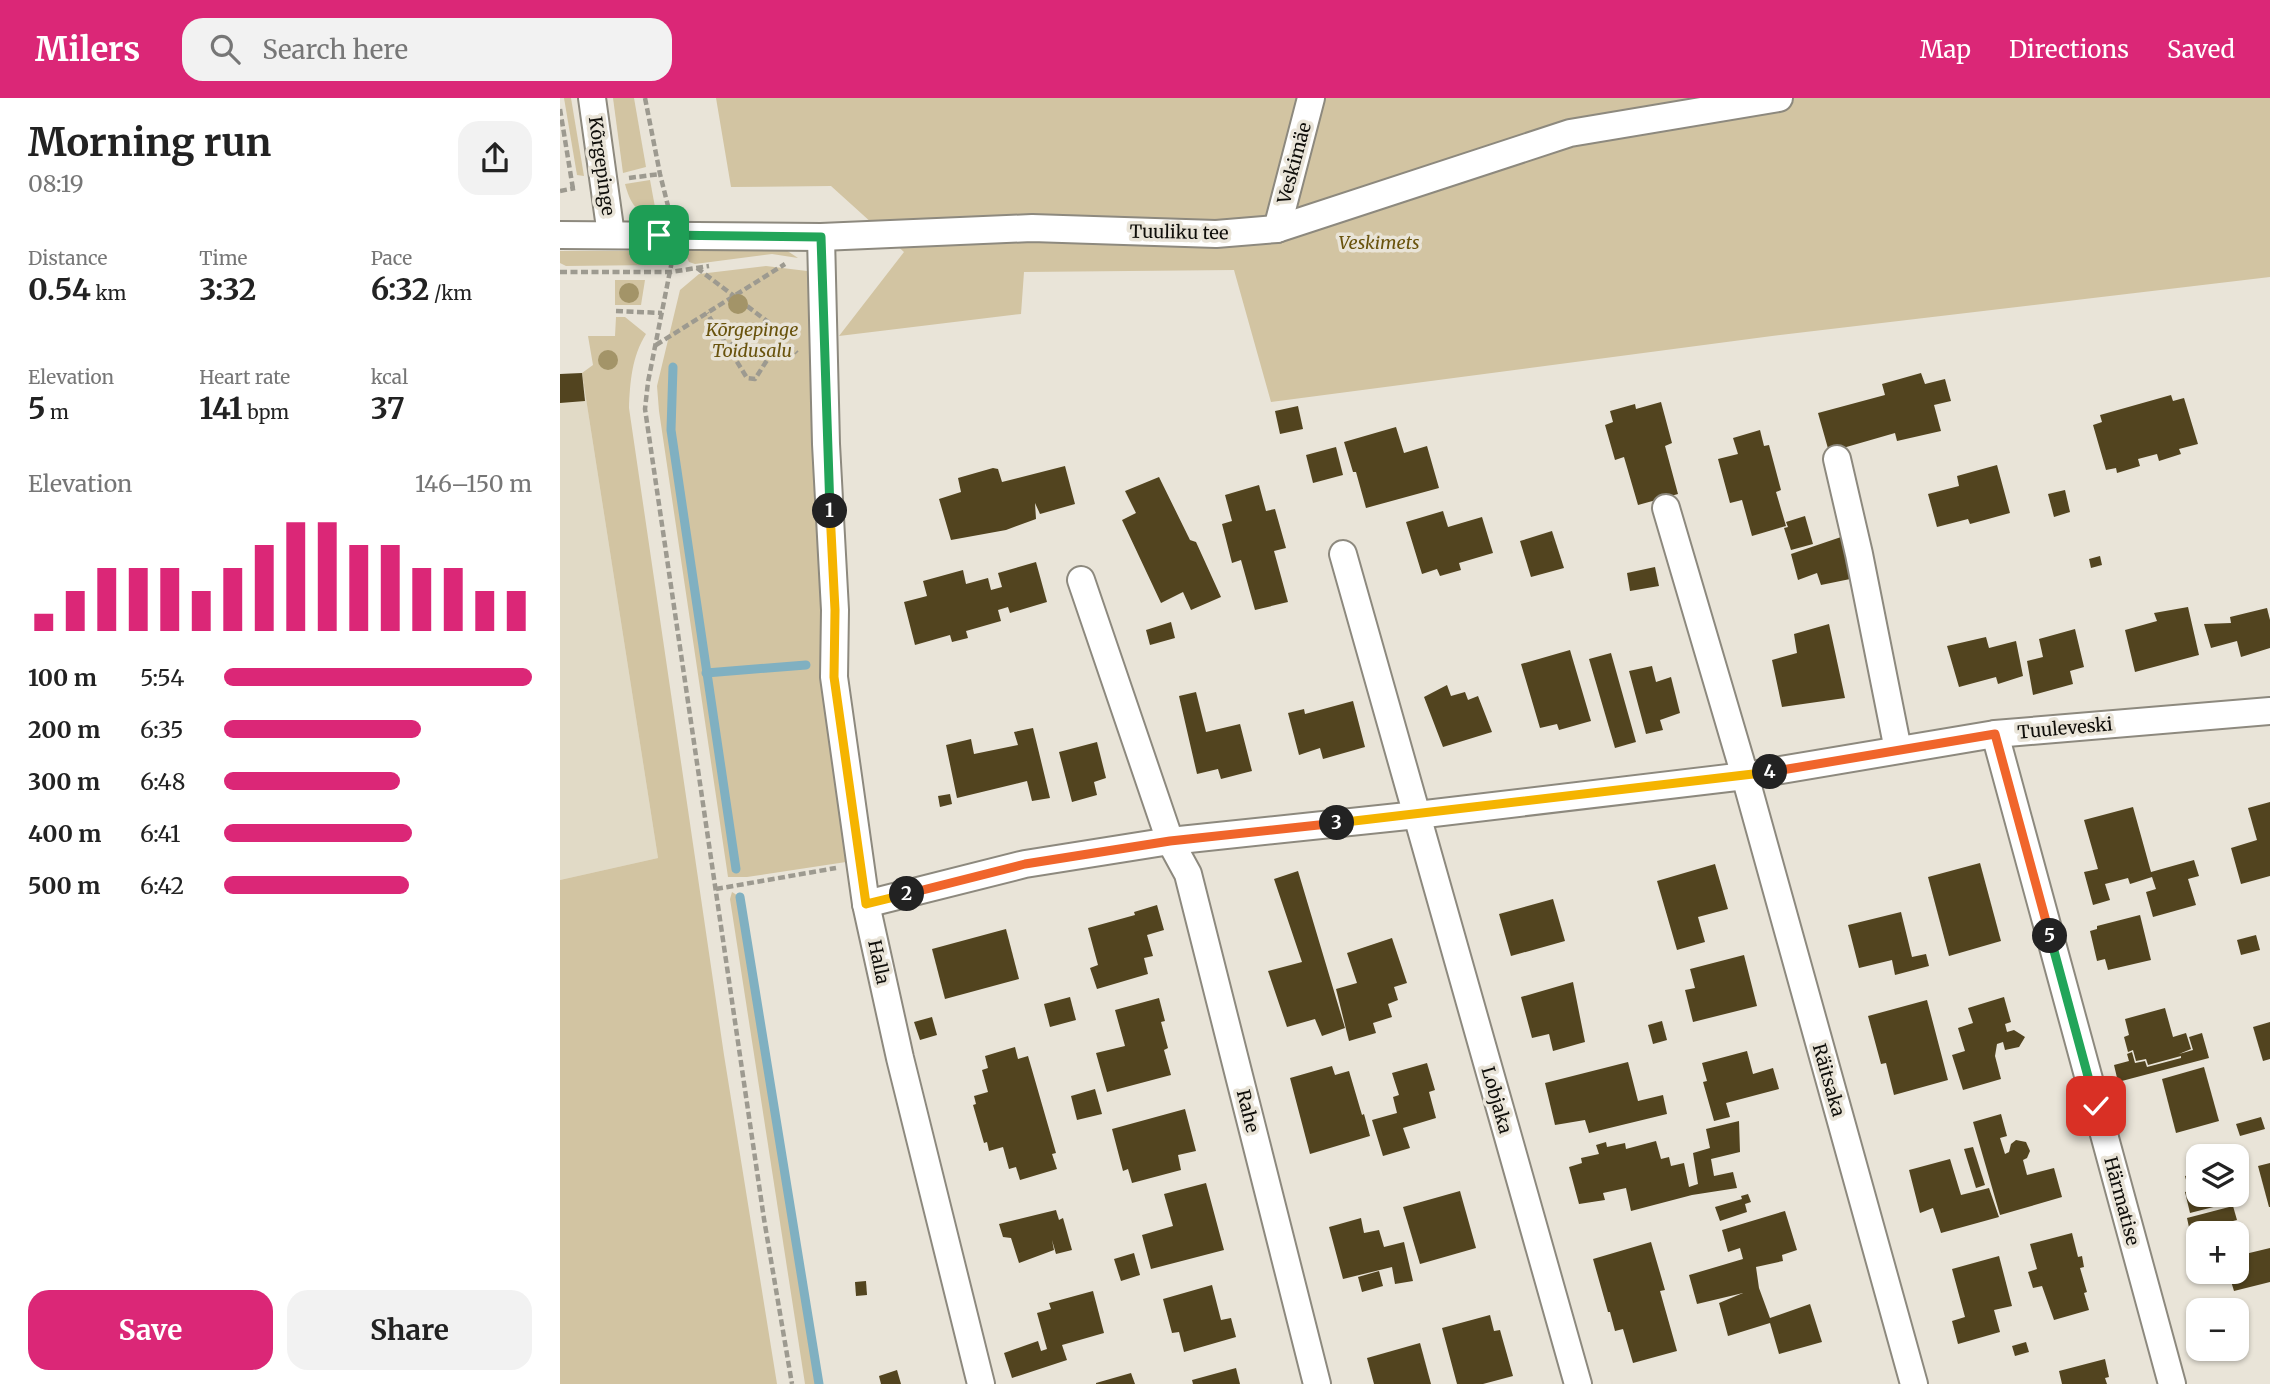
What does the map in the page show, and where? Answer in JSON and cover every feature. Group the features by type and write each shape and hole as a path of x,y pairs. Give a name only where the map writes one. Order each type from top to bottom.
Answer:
{"street":[{"name":"Kõrgepinge","path":"592,98 611,235"},
{"name":"Veskimäe","path":"1277,229 1311,98"},
{"name":"Tuuliku tee","path":"560,236 821,237 1032,228 1216,234 1277,229 1570,133 1779,98"},
{"name":"Halla","path":"821,237 826,432 835,610 834,677 866,904 900,1058 981,1384"},
{"path":"1837,459 1898,750"},
{"name":"Räitsaka","path":"1666,508 1745,776 1914,1384"},
{"name":"Lobjaka","path":"1343,554 1578,1384"},
{"name":"Rahe","path":"1081,580 1170,841 1188,874 1317,1384"},
{"name":"Tuuleveski","path":"866,904 1025,864 1170,841 1745,776 1995,734 2270,711"},
{"name":"Härmatise","path":"1995,734 2172,1384"}],"path":[{"path":"645,98 671,218"},
{"path":"560,109 573,189"},
{"path":"625,179 660,174"},
{"path":"560,191 583,186"},
{"path":"673,252 645,408 764,1219 792,1384"},
{"path":"656,346 789,262 777,261"},
{"path":"560,272 671,272 719,265"},
{"path":"697,268 776,328 780,336 778,343 755,379 747,378 707,313"},
{"path":"615,311 662,313"},
{"path":"727,347 767,322"},
{"path":"716,889 861,863"}],"shaded area":[{"path":"582,373 658,858 560,880 560,374"}],"green space":[{"path":"564,98 571,98 584,176 577,175"},
{"path":"613,98 634,98 646,167 623,173"},
{"name":"Veskimets","path":"716,98 2270,98 2270,277 1772,336 1271,402 1234,270 1024,272 1021,314 839,336 904,252 831,186 731,187"},
{"path":"650,180 657,218 644,214 635,207 625,184"},
{"path":"786,250 798,258 772,254 695,264 689,262 684,251"},
{"path":"560,251 660,251 660,262 653,265 566,266 560,263"},
{"name":"Kõrgepinge Toidusalu","path":"766,266 807,271 827,708 846,862 747,877 728,877 657,386 680,290 699,274"},
{"path":"615,280 645,280 641,305 615,305"},
{"path":"616,317 625,317 646,334 635,360 629,408 724,1055 777,1384 560,1384 560,880 658,858 582,373 593,365 588,336 615,336"},
{"path":"732,892 740,897 819,1384 805,1384 730,899"}],"building":[{"path":"582,373 585,401 560,403 560,374"},
{"path":"1921,373 1925,384 1945,379 1951,401 1934,405 1941,431 1897,441 1895,433 1829,452 1818,413 1885,395 1882,384"},
{"path":"2171,395 2173,401 2184,398 2198,444 2179,449 2181,454 2159,461 2157,454 2138,459 2140,466 2117,473 2116,468 2106,470 2093,425 2102,422 2100,415"},
{"path":"1661,402 1672,443 1665,446 1678,494 1638,505 1624,457 1615,460 1605,425 1613,422 1610,411 1635,404 1636,409"},
{"path":"1298,406 1303,429 1280,434 1275,411"},
{"path":"1396,427 1404,453 1427,446 1439,488 1366,508 1344,442"},
{"path":"1760,430 1764,446 1769,445 1781,490 1776,492 1786,526 1752,536 1742,500 1730,503 1718,459 1738,454 1733,438"},
{"path":"1336,447 1343,475 1313,483 1306,455"},
{"path":"1997,465 2010,513 1970,524 1968,519 1937,527 1928,494 1959,486 1957,476"},
{"path":"1065,466 1075,504 1040,514 1035,503 1036,519 1006,530 951,540 939,499 961,492 958,478 993,468 998,469 1002,482"},
{"path":"1159,477 1190,540 1196,542 1221,597 1191,610 1183,592 1161,603 1122,520 1136,513 1125,491"},
{"path":"1259,485 1266,511 1275,509 1286,548 1274,551 1288,602 1255,610 1241,560 1232,563 1222,524 1232,521 1225,495"},
{"path":"2065,490 2070,512 2054,517 2048,494"},
{"path":"1443,511 1448,527 1482,517 1493,553 1459,563 1461,570 1440,576 1437,569 1422,574 1406,522"},
{"path":"1805,516 1813,544 1791,550 1784,528 1788,527 1786,522"},
{"path":"1552,531 1564,568 1531,577 1520,541"},
{"path":"1844,536 1855,578 1821,585 1817,573 1798,580 1791,554"},
{"path":"2100,556 2102,565 2091,568 2089,559"},
{"path":"1036,562 1047,602 1010,613 1008,607 998,610 1001,621 966,631 968,638 952,642 950,635 915,645 904,602 927,596 923,581 963,570 966,584 988,578 991,590 1002,587 998,573"},
{"path":"1655,567 1659,586 1630,591 1627,573"},
{"path":"2188,607 2199,655 2135,672 2125,630 2157,621 2154,613"},
{"path":"2267,608 2270,648 2241,657 2237,641 2211,648 2204,624 2231,623 2230,617"},
{"path":"1171,622 1175,638 1150,645 1146,630"},
{"path":"1829,624 1845,698 1782,707 1772,660 1797,653 1794,634"},
{"path":"2075,629 2084,667 2070,671 2073,684 2033,695 2027,661 2043,657 2039,639"},
{"path":"1986,637 1989,648 2016,641 2023,676 1998,684 1996,677 1959,687 1947,646"},
{"path":"1570,650 1591,721 1559,730 1557,724 1540,728 1521,664"},
{"path":"1611,653 1636,742 1615,748 1589,659"},
{"path":"1652,666 1656,682 1671,677 1680,713 1660,720 1663,730 1646,734 1629,671"},
{"path":"1447,685 1451,696 1465,692 1468,700 1478,696 1492,732 1443,747 1424,697"},
{"path":"1196,692 1206,732 1240,724 1252,771 1221,779 1218,769 1197,774 1179,696"},
{"path":"1353,701 1365,747 1323,759 1320,748 1299,755 1288,713 1304,709 1305,714"},
{"path":"1033,728 1050,798 1032,801 1027,781 957,798 946,745 971,739 974,754 1018,745 1014,732"},
{"path":"1097,742 1106,778 1094,782 1097,795 1072,802 1059,752"},
{"path":"950,794 952,804 940,807 938,796"},
{"path":"2270,802 2270,876 2241,884 2231,848 2257,840 2248,808"},
{"path":"2133,807 2151,872 2194,860 2199,876 2188,879 2196,905 2153,917 2146,892 2156,889 2152,877 2130,884 2128,878 2105,884 2110,900 2093,905 2084,872 2098,869 2084,820"},
{"path":"1980,863 2001,941 1949,956 1928,877"},
{"path":"1715,864 1728,909 1698,917 1705,942 1677,950 1657,881"},
{"path":"1298,871 1345,1028 1322,1036 1315,1019 1287,1027 1268,971 1302,962 1274,879"},
{"path":"1553,899 1565,941 1511,956 1499,914"},
{"path":"1157,905 1164,930 1147,935 1153,956 1144,958 1148,974 1097,989 1090,968 1098,965 1088,928 1135,915 1134,912"},
{"path":"1901,912 1912,957 1926,954 1929,966 1895,975 1892,960 1859,968 1848,925"},
{"path":"2140,915 2151,960 2108,970 2105,959 2097,961 2090,931 2097,929 2097,926"},
{"path":"1006,929 1019,979 945,999 932,949"},
{"path":"2256,935 2260,950 2241,955 2237,940"},
{"path":"1392,938 1407,983 1394,987 1398,1000 1388,1004 1392,1017 1373,1023 1376,1033 1349,1041 1336,989 1357,983 1347,953"},
{"path":"1744,955 1757,1006 1693,1022 1685,990 1695,988 1690,969"},
{"path":"1573,982 1585,1042 1553,1051 1549,1034 1532,1038 1521,997"},
{"path":"1070,997 1076,1020 1050,1027 1044,1004"},
{"path":"2004,997 2011,1022 2005,1024 2007,1032 2014,1030 2025,1037 2019,1047 2005,1050 2003,1042 1997,1044 1995,1056 2001,1079 1963,1090 1952,1055 1965,1051 1958,1028 1973,1023 1968,1008"},
{"path":"1159,998 1165,1021 1161,1022 1168,1048 1164,1050 1171,1075 1107,1092 1096,1053 1125,1046 1115,1010"},
{"path":"1927,1000 1948,1080 1894,1095 1886,1063 1881,1064 1868,1016"},
{"path":"2165,1008 2173,1037 2186,1033 2191,1049 2179,1054 2193,1050 2189,1037 2202,1033 2209,1058 2118,1082 2114,1065 2129,1061 2127,1054 2132,1052 2135,1063 2145,1061 2147,1067 2181,1058 2148,1065 2146,1059 2136,1061 2133,1050 2128,1052 2124,1037 2129,1035 2125,1019"},
{"path":"932,1017 937,1035 920,1040 914,1022"},
{"path":"1662,1021 1667,1040 1653,1044 1648,1025"},
{"path":"2270,1022 2270,1059 2263,1061 2253,1027"},
{"path":"1015,1047 1018,1059 1028,1056 1056,1153 1052,1154 1057,1169 1020,1180 1016,1167 1009,1169 1003,1147 989,1151 973,1105 976,1104 974,1096 988,1092 982,1070 988,1068 985,1056"},
{"path":"1747,1051 1753,1074 1773,1068 1779,1089 1726,1103 1730,1117 1714,1121 1703,1082 1707,1081 1702,1063"},
{"path":"1628,1062 1638,1101 1663,1095 1667,1114 1589,1133 1585,1120 1555,1125 1545,1083"},
{"path":"1427,1063 1435,1090 1429,1092 1436,1118 1403,1128 1410,1148 1383,1156 1372,1120 1397,1113 1393,1097 1399,1095 1392,1073"},
{"path":"1332,1066 1335,1075 1349,1071 1370,1136 1310,1154 1290,1078"},
{"path":"2204,1067 2219,1121 2176,1133 2162,1079"},
{"path":"1095,1089 1102,1114 1077,1120 1071,1096"},
{"path":"1185,1109 1196,1151 1178,1155 1181,1170 1132,1183 1128,1169 1123,1171 1112,1129"},
{"path":"2001,1114 2007,1136 2000,1138 2005,1154 2016,1140 2026,1142 2030,1151 2023,1160 2027,1175 2054,1168 2062,1197 2000,1215 1973,1122"},
{"path":"2261,1117 2265,1129 2240,1136 2236,1124"},
{"path":"1739,1121 1740,1152 1711,1159 1714,1176 1733,1172 1737,1188 1692,1195 1631,1211 1626,1188 1603,1193 1605,1200 1579,1204 1569,1167 1582,1163 1581,1158 1599,1154 1596,1145 1606,1142 1607,1147 1625,1143 1626,1149 1656,1141 1661,1159 1669,1157 1671,1166 1684,1163 1689,1187 1698,1184 1693,1153 1710,1148 1706,1129"},
{"path":"1973,1147 1985,1185 1976,1188 1964,1149"},
{"path":"1950,1159 1961,1195 1989,1188 1999,1217 1941,1233 1933,1208 1920,1213 1909,1170"},
{"path":"2270,1163 2270,1207 2269,1207 2258,1166"},
{"path":"1206,1183 1224,1250 1151,1269 1142,1235 1173,1226 1164,1194"},
{"path":"1460,1191 1476,1248 1420,1264 1403,1207"},
{"path":"1748,1194 1751,1202 1745,1204 1747,1212 1720,1221 1715,1207 1742,1199 1741,1196"},
{"path":"2189,1207 2214,1207 2190,1213"},
{"path":"2233,1207 2237,1220 2188,1221 2187,1218"},
{"path":"1056,1210 1059,1220 1063,1218 1072,1250 1056,1254 1052,1240 1054,1250 1019,1263 1011,1238 1003,1237 999,1224"},
{"path":"1785,1211 1797,1250 1782,1255 1783,1261 1756,1267 1759,1288 1770,1318 1810,1304 1822,1342 1779,1354 1770,1323 1728,1336 1719,1303 1743,1293 1697,1304 1689,1275 1743,1259 1740,1248 1728,1252 1722,1230"},
{"path":"1361,1218 1364,1233 1379,1230 1384,1247 1404,1242 1413,1281 1395,1284 1392,1267 1343,1279 1329,1227"},
{"path":"2072,1233 2078,1257 2082,1256 2084,1267 2080,1268 2089,1310 2054,1320 2042,1286 2033,1288 2028,1272 2037,1269 2030,1244"},
{"path":"1651,1242 1665,1290 1660,1291 1677,1351 1633,1363 1623,1329 1615,1331 1593,1259"},
{"path":"2270,1248 2270,1282 2234,1291 2232,1284 2249,1284 2249,1253"},
{"path":"1134,1253 1140,1275 1121,1281 1114,1259"},
{"path":"1999,1256 2012,1306 1994,1310 2000,1332 1958,1344 1952,1321 1965,1317 1952,1269"},
{"path":"1379,1271 1383,1286 1362,1292 1358,1277"},
{"path":"866,1281 867,1295 856,1296 855,1282"},
{"path":"1212,1285 1221,1320 1231,1318 1236,1337 1184,1352 1179,1332 1172,1333 1163,1299"},
{"path":"1093,1291 1104,1333 1062,1345 1067,1360 1012,1378 1004,1353 1038,1341 1041,1351 1047,1349 1037,1313 1051,1309 1049,1303"},
{"path":"1490,1315 1494,1331 1500,1330 1513,1376 1483,1384 1457,1384 1442,1328"},
{"path":"2026,1342 2029,1352 2015,1356 2012,1346"},
{"path":"1420,1343 1431,1384 1374,1384 1367,1358"},
{"path":"2105,1359 2109,1377 2105,1378 2107,1384 2062,1384 2059,1371"},
{"path":"1236,1368 1240,1384 1193,1384 1192,1380"},
{"path":"897,1370 901,1384 881,1384 879,1376"},
{"path":"1131,1373 1135,1384 1096,1384 1096,1383"}],"waterway":[{"path":"673,367 671,430 736,869"},
{"path":"706,673 806,665"},
{"path":"740,897 819,1384"}],"route":[{"path":"659,235 821,237 826,443 835,610 834,677 866,904 1025,864 1170,841 1745,776 1995,734 2096,1106"}]}
